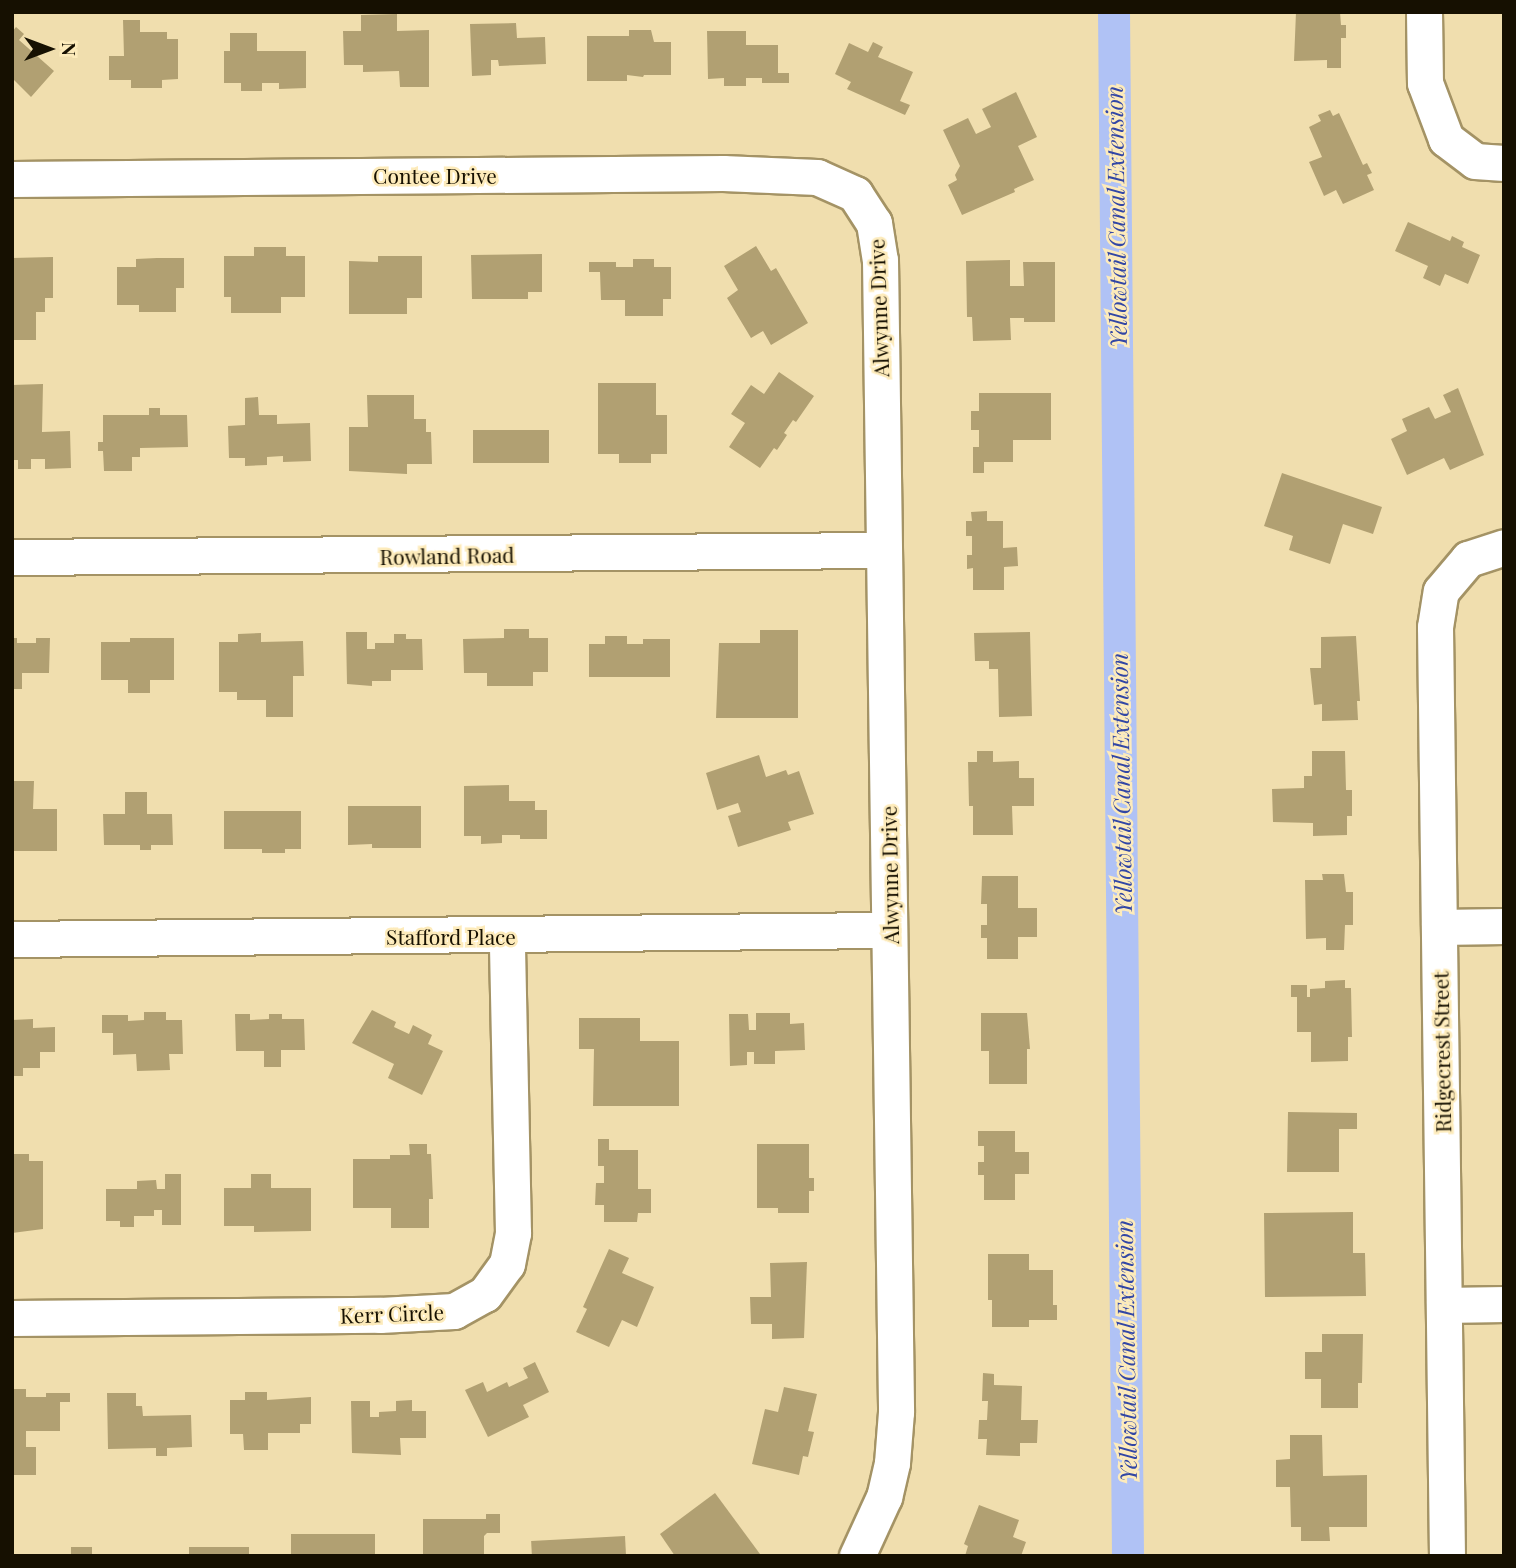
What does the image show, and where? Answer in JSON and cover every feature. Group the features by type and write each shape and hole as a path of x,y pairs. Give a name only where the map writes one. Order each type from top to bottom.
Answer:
{"street":[{"path":"1424,12 1425,83 1446,139 1475,160 1504,163"},
{"name":"Contee Drive","path":"12,178 723,173 817,177 855,194"},
{"name":"Alwynne Drive","path":"855,194 874,223 880,260 897,1412 892,1464 884,1497 858,1556"},
{"name":"Ridgecrest Street","path":"1447,1556 1434,627 1441,591 1468,559 1504,547"},
{"name":"Rowland Road","path":"12,557 883,550"},
{"path":"1439,927 1504,926"},
{"name":"Stafford Place","path":"12,939 889,930"},
{"name":"Kerr Circle","path":"12,1318 380,1315 454,1311 485,1294 507,1264 513,1233 507,935"},
{"path":"1444,1305 1504,1304"}],"building":[{"path":"1296,12 1340,12 1341,25 1346,25 1346,38 1341,38 1341,68 1327,68 1327,60 1294,61"},
{"path":"397,14 397,31 429,30 429,87 400,87 399,71 363,72 363,65 344,65 343,31 361,31 361,15"},
{"path":"123,20 140,20 140,32 167,32 167,39 178,39 178,79 162,80 162,88 131,88 131,80 109,80 109,56 124,56"},
{"path":"516,23 517,38 545,37 546,64 499,66 498,60 491,60 491,75 472,76 470,24"},
{"path":"16,27 24,34 19,40 54,71 31,97 12,78 12,32"},
{"path":"629,30 651,30 654,42 671,42 671,75 627,75 627,81 587,81 587,36 629,36"},
{"path":"707,31 746,31 746,45 778,45 778,73 789,73 789,83 762,83 762,78 746,78 746,86 724,86 724,78 708,79"},
{"path":"230,33 257,33 257,51 306,51 306,88 279,89 279,83 262,83 262,91 241,91 241,83 224,83 224,51 230,51"},
{"path":"873,42 883,47 878,57 913,72 900,101 910,105 905,115 847,89 851,82 835,74 849,43 868,52"},
{"path":"1016,92 1037,137 1018,146 1034,180 1014,189 1015,192 962,215 948,185 957,180 955,175 960,166 943,130 968,118 976,134 991,127 982,109"},
{"path":"1330,110 1333,116 1339,113 1363,165 1367,163 1372,173 1367,175 1374,190 1343,204 1336,190 1324,196 1309,162 1322,157 1309,127 1321,121 1318,115"},
{"path":"1408,222 1450,241 1452,236 1464,242 1462,247 1480,255 1468,284 1445,274 1440,286 1423,278 1428,266 1395,251"},
{"path":"756,246 771,271 776,268 808,323 771,345 763,331 751,338 727,298 738,290 724,266"},
{"path":"254,247 286,247 286,256 305,256 305,297 281,297 281,313 231,313 231,297 224,297 224,256 254,256"},
{"path":"542,254 542,292 528,292 528,299 472,299 471,255"},
{"path":"378,256 422,256 422,298 407,298 407,314 349,314 349,261 378,262"},
{"path":"53,257 53,298 45,298 45,312 36,312 36,340 12,340 12,258"},
{"path":"184,258 184,288 176,288 176,312 139,312 139,305 117,305 117,267 136,267 136,259"},
{"path":"633,259 654,259 654,267 671,267 671,299 663,299 663,316 625,316 625,300 601,300 600,272 589,272 589,262 616,262 616,267 633,267"},
{"path":"1010,260 1010,286 1024,286 1023,262 1055,262 1055,322 1024,322 1024,318 1010,318 1011,340 973,341 972,317 967,317 966,261"},
{"path":"779,372 814,396 796,422 793,420 784,433 787,435 777,450 774,448 760,468 729,447 745,423 731,414 751,385 764,394"},
{"path":"598,383 656,383 656,415 667,415 667,454 651,454 651,463 619,463 619,454 598,454"},
{"path":"43,384 42,432 70,431 71,468 45,469 45,459 31,459 31,469 18,469 18,460 12,460 12,385"},
{"path":"1458,388 1484,455 1450,470 1444,458 1407,475 1391,439 1407,431 1402,419 1429,407 1435,419 1451,412 1443,395"},
{"path":"979,393 1051,393 1051,440 1013,440 1013,462 984,462 984,473 973,473 973,447 979,447 979,430 971,430 971,411 979,411"},
{"path":"367,395 414,395 414,419 426,419 426,432 431,432 432,464 407,464 407,474 349,471 349,427 368,427"},
{"path":"258,397 259,415 277,415 277,424 310,423 311,461 283,462 283,456 267,457 267,465 245,466 245,458 229,458 228,426 245,425 245,398"},
{"path":"149,408 160,408 160,415 187,415 188,447 140,448 140,457 132,457 132,471 104,471 103,451 98,451 98,442 103,442 103,415 149,415"},
{"path":"473,430 549,430 549,463 473,463"},
{"path":"1282,473 1382,507 1373,534 1343,524 1330,564 1289,550 1293,536 1264,526"},
{"path":"987,511 987,521 1003,521 1003,548 1017,547 1018,566 1004,567 1004,590 973,590 973,568 967,569 967,555 972,555 972,536 966,536 966,521 972,521 971,512"},
{"path":"504,629 529,629 529,638 548,638 548,672 533,672 533,686 487,686 487,673 464,673 463,639 504,638"},
{"path":"760,630 798,630 798,718 716,718 719,643 760,643"},
{"path":"346,632 367,632 367,649 375,649 375,643 394,643 394,634 406,634 406,639 422,639 423,670 391,670 391,681 372,681 372,686 347,684"},
{"path":"1030,632 1032,716 999,717 998,669 989,669 989,661 975,661 974,633"},
{"path":"261,633 261,642 303,641 304,676 293,676 293,717 266,717 266,700 237,700 237,692 219,692 219,642 238,642 238,634"},
{"path":"605,636 627,636 627,644 643,644 643,639 670,639 670,677 589,677 589,644 605,644"},
{"path":"1356,636 1360,701 1357,701 1358,720 1322,721 1322,704 1314,705 1310,668 1321,668 1321,637"},
{"path":"12,638 17,638 17,643 36,643 36,638 50,638 49,673 22,673 22,689 12,689"},
{"path":"130,638 174,638 174,680 150,680 150,693 128,693 128,680 101,680 101,642 130,642"},
{"path":"977,751 993,751 993,762 1019,761 1019,778 1034,778 1034,806 1012,806 1013,835 973,835 968,762 977,762"},
{"path":"1312,751 1345,751 1346,790 1352,790 1352,816 1347,816 1347,835 1313,836 1313,823 1273,822 1272,789 1304,788 1304,776 1312,776"},
{"path":"759,755 766,777 786,770 788,775 799,771 814,814 788,822 791,830 738,847 728,816 741,812 738,803 717,810 706,773"},
{"path":"13,781 34,781 33,809 57,809 57,851 12,851"},
{"path":"509,785 509,801 535,801 535,810 547,810 547,839 520,839 520,835 502,835 502,843 481,844 481,836 464,836 464,786"},
{"path":"125,792 147,792 147,814 172,814 173,845 151,845 151,850 140,850 140,845 104,845 103,814 125,814"},
{"path":"348,806 421,806 421,848 348,845"},
{"path":"224,811 301,811 301,849 285,849 285,853 262,853 262,849 224,849"},
{"path":"1322,874 1344,874 1346,892 1353,892 1353,925 1345,925 1344,950 1326,950 1326,938 1306,939 1305,880 1323,880"},
{"path":"982,876 1018,876 1018,908 1037,908 1037,937 1018,937 1018,959 987,959 987,938 981,938 981,925 987,925 987,904 981,904"},
{"path":"1345,980 1345,988 1351,988 1352,1037 1348,1037 1348,1061 1311,1062 1311,1032 1297,1032 1297,997 1291,997 1291,985 1307,985 1307,997 1310,997 1310,989 1325,988 1325,981"},
{"path":"372,1010 396,1022 394,1027 409,1034 413,1025 432,1035 428,1044 443,1051 422,1095 388,1078 394,1064 352,1043"},
{"path":"144,1012 166,1012 166,1020 182,1020 183,1054 169,1054 170,1070 137,1071 136,1054 113,1055 113,1033 102,1033 102,1015 128,1015 128,1021 144,1020"},
{"path":"756,1013 790,1013 790,1024 804,1023 805,1050 775,1051 775,1064 754,1064 754,1052 747,1052 747,1065 730,1066 729,1014 748,1014 749,1030 756,1030"},
{"path":"981,1013 1027,1013 1030,1049 1027,1049 1027,1084 989,1084 989,1051 981,1051"},
{"path":"235,1014 250,1014 250,1020 269,1019 269,1014 282,1014 282,1019 304,1019 305,1050 281,1050 281,1067 264,1067 264,1051 236,1051"},
{"path":"579,1018 640,1018 640,1041 679,1041 679,1106 593,1106 594,1049 579,1049"},
{"path":"33,1019 33,1028 55,1027 55,1052 40,1052 40,1068 23,1068 23,1076 12,1076 12,1020"},
{"path":"1288,1112 1357,1113 1357,1129 1339,1129 1339,1172 1287,1172"},
{"path":"978,1131 1015,1131 1015,1152 1029,1152 1029,1174 1015,1174 1015,1200 984,1200 984,1175 978,1175 978,1162 984,1162 984,1146 978,1146"},
{"path":"598,1139 609,1139 609,1150 638,1150 638,1189 651,1189 651,1213 638,1213 637,1222 604,1222 604,1205 595,1205 596,1183 604,1183 604,1166 598,1166"},
{"path":"409,1144 427,1144 427,1154 431,1154 433,1199 429,1199 429,1228 391,1228 391,1208 353,1208 353,1159 390,1159 390,1155 410,1155"},
{"path":"757,1144 809,1144 809,1178 814,1178 814,1191 809,1191 809,1213 778,1213 778,1208 757,1208"},
{"path":"12,1154 29,1154 29,1161 43,1161 43,1229 12,1233"},
{"path":"165,1174 181,1174 181,1225 162,1225 162,1210 154,1210 154,1216 134,1216 134,1227 120,1227 120,1221 106,1221 106,1189 137,1189 137,1181 156,1180 157,1189 165,1189"},
{"path":"251,1174 271,1174 271,1188 311,1188 311,1231 254,1232 254,1226 224,1226 224,1188 251,1188"},
{"path":"1353,1212 1353,1253 1365,1253 1366,1296 1265,1297 1264,1213"},
{"path":"609,1249 629,1258 622,1273 654,1287 637,1327 622,1320 609,1347 576,1332 587,1309 583,1307"},
{"path":"988,1254 1029,1254 1029,1270 1053,1270 1053,1305 1057,1305 1057,1320 1029,1320 1029,1327 992,1327 992,1300 988,1300"},
{"path":"807,1262 804,1338 772,1339 772,1324 751,1324 750,1297 771,1297 770,1263"},
{"path":"1322,1334 1363,1334 1362,1383 1358,1383 1358,1408 1321,1408 1321,1379 1305,1379 1305,1352 1322,1352"},
{"path":"535,1362 549,1392 523,1405 529,1417 488,1437 465,1390 483,1382 487,1392 507,1382 509,1387 528,1378 523,1368"},
{"path":"983,1373 994,1374 994,1385 1022,1386 1021,1420 1038,1420 1037,1443 1020,1443 1020,1456 986,1455 987,1439 978,1439 979,1420 987,1420 988,1401 982,1401"},
{"path":"784,1387 817,1394 808,1431 814,1432 808,1457 803,1456 799,1475 752,1464 765,1409 778,1412"},
{"path":"12,1389 26,1389 26,1397 46,1397 46,1393 70,1393 70,1402 60,1402 60,1431 26,1431 26,1447 36,1447 36,1475 12,1475"},
{"path":"245,1392 267,1392 267,1400 311,1397 311,1424 300,1424 300,1433 268,1433 268,1450 244,1450 243,1434 230,1434 230,1400 245,1400"},
{"path":"107,1393 136,1393 136,1406 142,1406 143,1416 191,1415 192,1447 167,1448 167,1456 156,1456 156,1448 108,1449"},
{"path":"412,1400 412,1411 426,1411 426,1438 400,1438 401,1455 352,1453 351,1401 370,1401 370,1417 379,1417 379,1412 396,1411 396,1401"},
{"path":"1290,1435 1322,1435 1323,1476 1367,1475 1367,1527 1329,1527 1330,1541 1301,1541 1301,1527 1291,1527 1290,1487 1276,1487 1276,1460 1290,1459"},
{"path":"715,1493 760,1554 758,1556 675,1556 660,1534"},
{"path":"979,1505 1019,1520 1013,1537 1026,1542 1021,1556 965,1556 968,1546 964,1544"},
{"path":"486,1514 500,1514 500,1533 487,1533 484,1536 484,1556 423,1555 423,1519 486,1519"},
{"path":"291,1534 375,1534 375,1556 291,1556"},
{"path":"625,1536 626,1556 532,1556 531,1541"},
{"path":"71,1547 92,1547 92,1556 71,1556"},
{"path":"189,1547 249,1547 249,1556 189,1556"}],"waterway":[{"name":"Yellowtail Canal Extension","path":"1114,12 1128,1556"}]}
